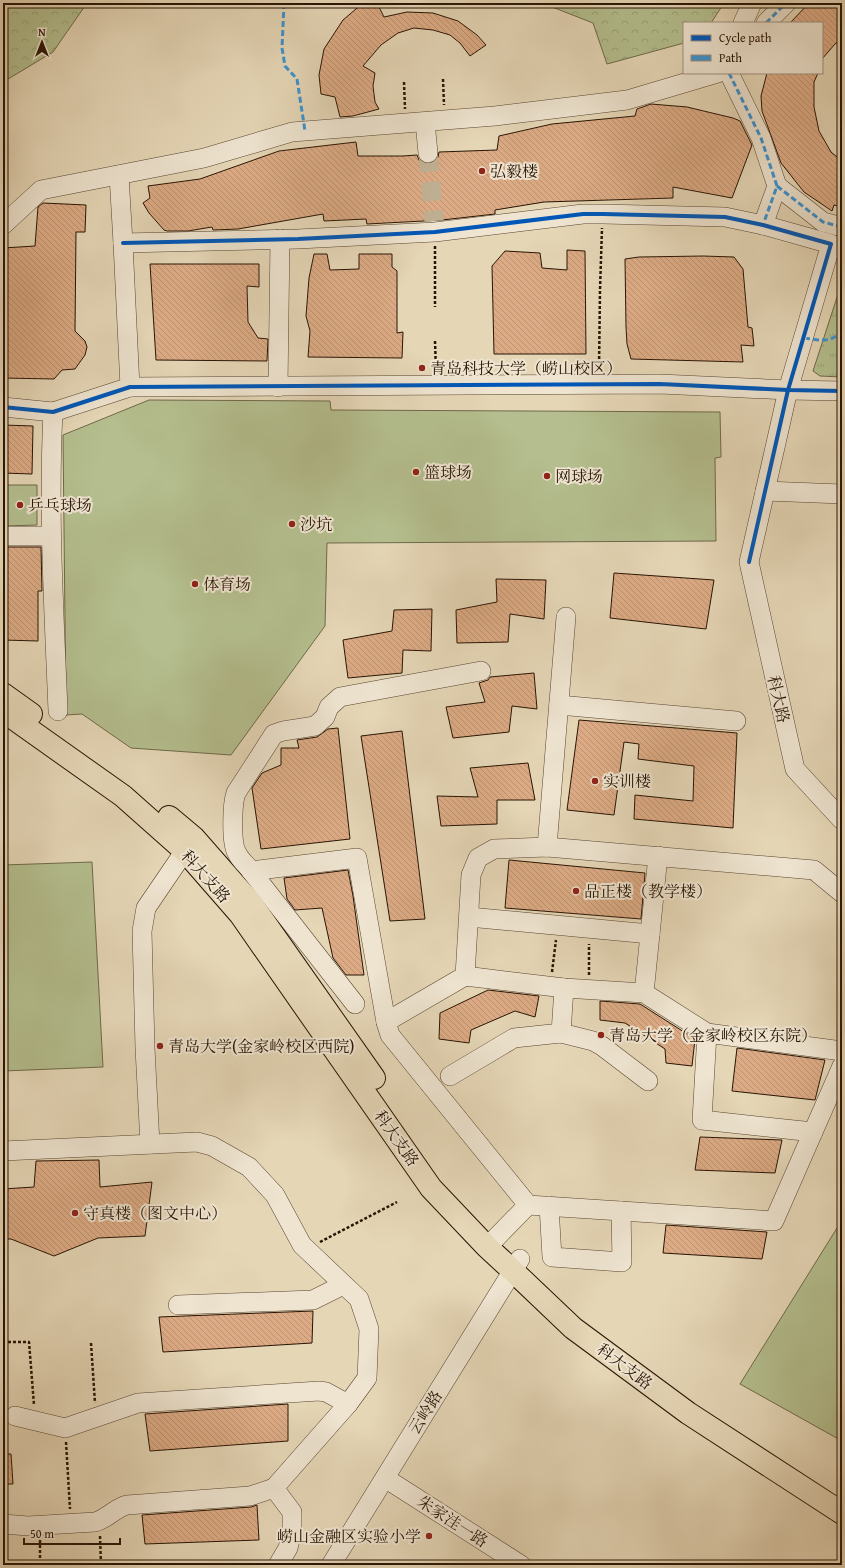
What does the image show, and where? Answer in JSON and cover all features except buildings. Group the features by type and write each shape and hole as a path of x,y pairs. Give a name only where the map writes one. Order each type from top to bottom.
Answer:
{"main road":[{"name":"科大支路","path":"3,694 131,785 189,844 240,914 431,1188 493,1242 573,1328 688,1413 842,1513"},
{"name":"科大支路","path":"3,711 189,844"},
{"name":"科大支路","path":"516,1265 686,1393 842,1495"}],"street":[{"path":"743,22 752,3"},
{"path":"767,22 786,3"},
{"path":"3,225 41,190 204,158 292,132 444,121 627,100 715,74"},
{"path":"729,74 761,138 777,186 823,222 842,227"},
{"path":"425,122 428,154"},
{"path":"118,175 130,387"},
{"path":"763,225 777,186"},
{"path":"123,243 280,240 583,214 603,214 725,217 763,225 831,244 788,390 765,491 842,494"},
{"path":"278,387 280,240"},
{"path":"3,407 53,412 130,387 660,384 842,391"},
{"path":"53,412 51,460 51,536 58,711"},
{"name":"科大路","path":"765,491 749,562 795,769 842,820"},
{"path":"3,536 51,536"},
{"path":"547,847 566,617"},
{"path":"355,1004 237,854 234,846 233,801 236,793 274,734 283,731 315,726 325,717 330,707 340,697 480,671"},
{"path":"559,705 736,721"},
{"path":"150,1144 142,931 146,908 189,844"},
{"path":"465,976 471,875 478,858 494,849 547,847 814,870 842,893"},
{"path":"644,993 658,856"},
{"path":"251,870 357,858 386,1022 390,1035 528,1205 774,1221 842,1066"},
{"path":"468,917 650,934"},
{"path":"386,1022 465,976 557,987 644,993 707,1032 842,1051"},
{"path":"557,987 561,1033"},
{"path":"707,1032 702,1120 813,1132"},
{"path":"450,1076 514,1038 561,1033 593,1041 602,1046 648,1081"},
{"path":"3,1151 197,1142 212,1146 249,1167 276,1195 302,1245 343,1285 359,1298 368,1329 367,1378 348,1404 274,1488 250,1496 127,1505 121,1507 100,1521 39,1526 3,1524"},
{"path":"493,1242 528,1205"},
{"path":"549,1206 552,1257 622,1262 621,1211"},
{"name":"云岭路","path":"331,1565 516,1265"},
{"path":"178,1305 313,1300 343,1285"},
{"path":"15,1416 65,1428 138,1403 319,1390 326,1392 348,1404"},
{"name":"朱家洼一路","path":"384,1478 521,1565"},
{"path":"274,1488 292,1512 292,1532 288,1548 278,1565"}],"path":[{"path":"443,79 444,121"},
{"path":"404,82 406,124"},
{"path":"598,384 603,214"},
{"path":"434,226 435,307"},
{"path":"435,341 436,385"},
{"path":"557,987 558,925"},
{"path":"588,989 590,928"},
{"path":"307,1249 397,1202"},
{"path":"3,1342 29,1342 35,1421"},
{"path":"91,1343 96,1418"},
{"path":"65,1428 71,1523"},
{"path":"100,1521 101,1565"},
{"path":"39,1526 40,1565"}],"green space":[{"path":"3,3 87,3 53,52 3,82"},
{"path":"542,3 724,3 712,22 683,22 683,43 607,64 593,23"},
{"path":"842,282 842,377 820,376 813,371"},
{"name":"体育场","path":"149,400 330,401 331,410 720,412 721,457 715,458 716,541 327,543 325,626 231,755 131,748 82,714 66,715 63,435"},
{"name":"乒乓球场","path":"3,485 37,485 37,525 3,526"},
{"path":"92,862 103,1067 3,1071 3,865"},
{"path":"842,1220 842,1441 740,1384"}],"tunnel":[{"path":"428,153 434,221"}],"marked path":[{"path":"284,3 282,48 285,66 297,79 305,131"},
{"path":"767,22 786,3"},
{"path":"729,74 761,138 777,186 763,225"},
{"path":"777,186 823,222 842,227"},
{"path":"804,338 820,340 830,339 842,330"}],"cycle path":[{"path":"123,243 298,239 435,232 583,214 603,214 725,217 763,225 831,244 788,390 749,562"},
{"path":"3,407 53,412 130,387 660,384 842,391"}],"place":[{"name":"弘毅楼","path":"482,171"},
{"name":"青岛科技大学（崂山校区）","path":"422,368"},
{"name":"篮球场","path":"416,472"},
{"name":"网球场","path":"547,476"},
{"name":"乒乓球场","path":"20,505"},
{"name":"沙坑","path":"292,524"},
{"name":"体育场","path":"195,584"},
{"name":"实训楼","path":"595,781"},
{"name":"品正楼（教学楼）","path":"576,891"},
{"name":"青岛大学（金家岭校区东院）","path":"601,1035"},
{"name":"青岛大学(金家岭校区西院)","path":"160,1046"},
{"name":"守真楼（图文中心）","path":"75,1213"},
{"name":"崂山金融区实验小学","path":"429,1536"}]}
